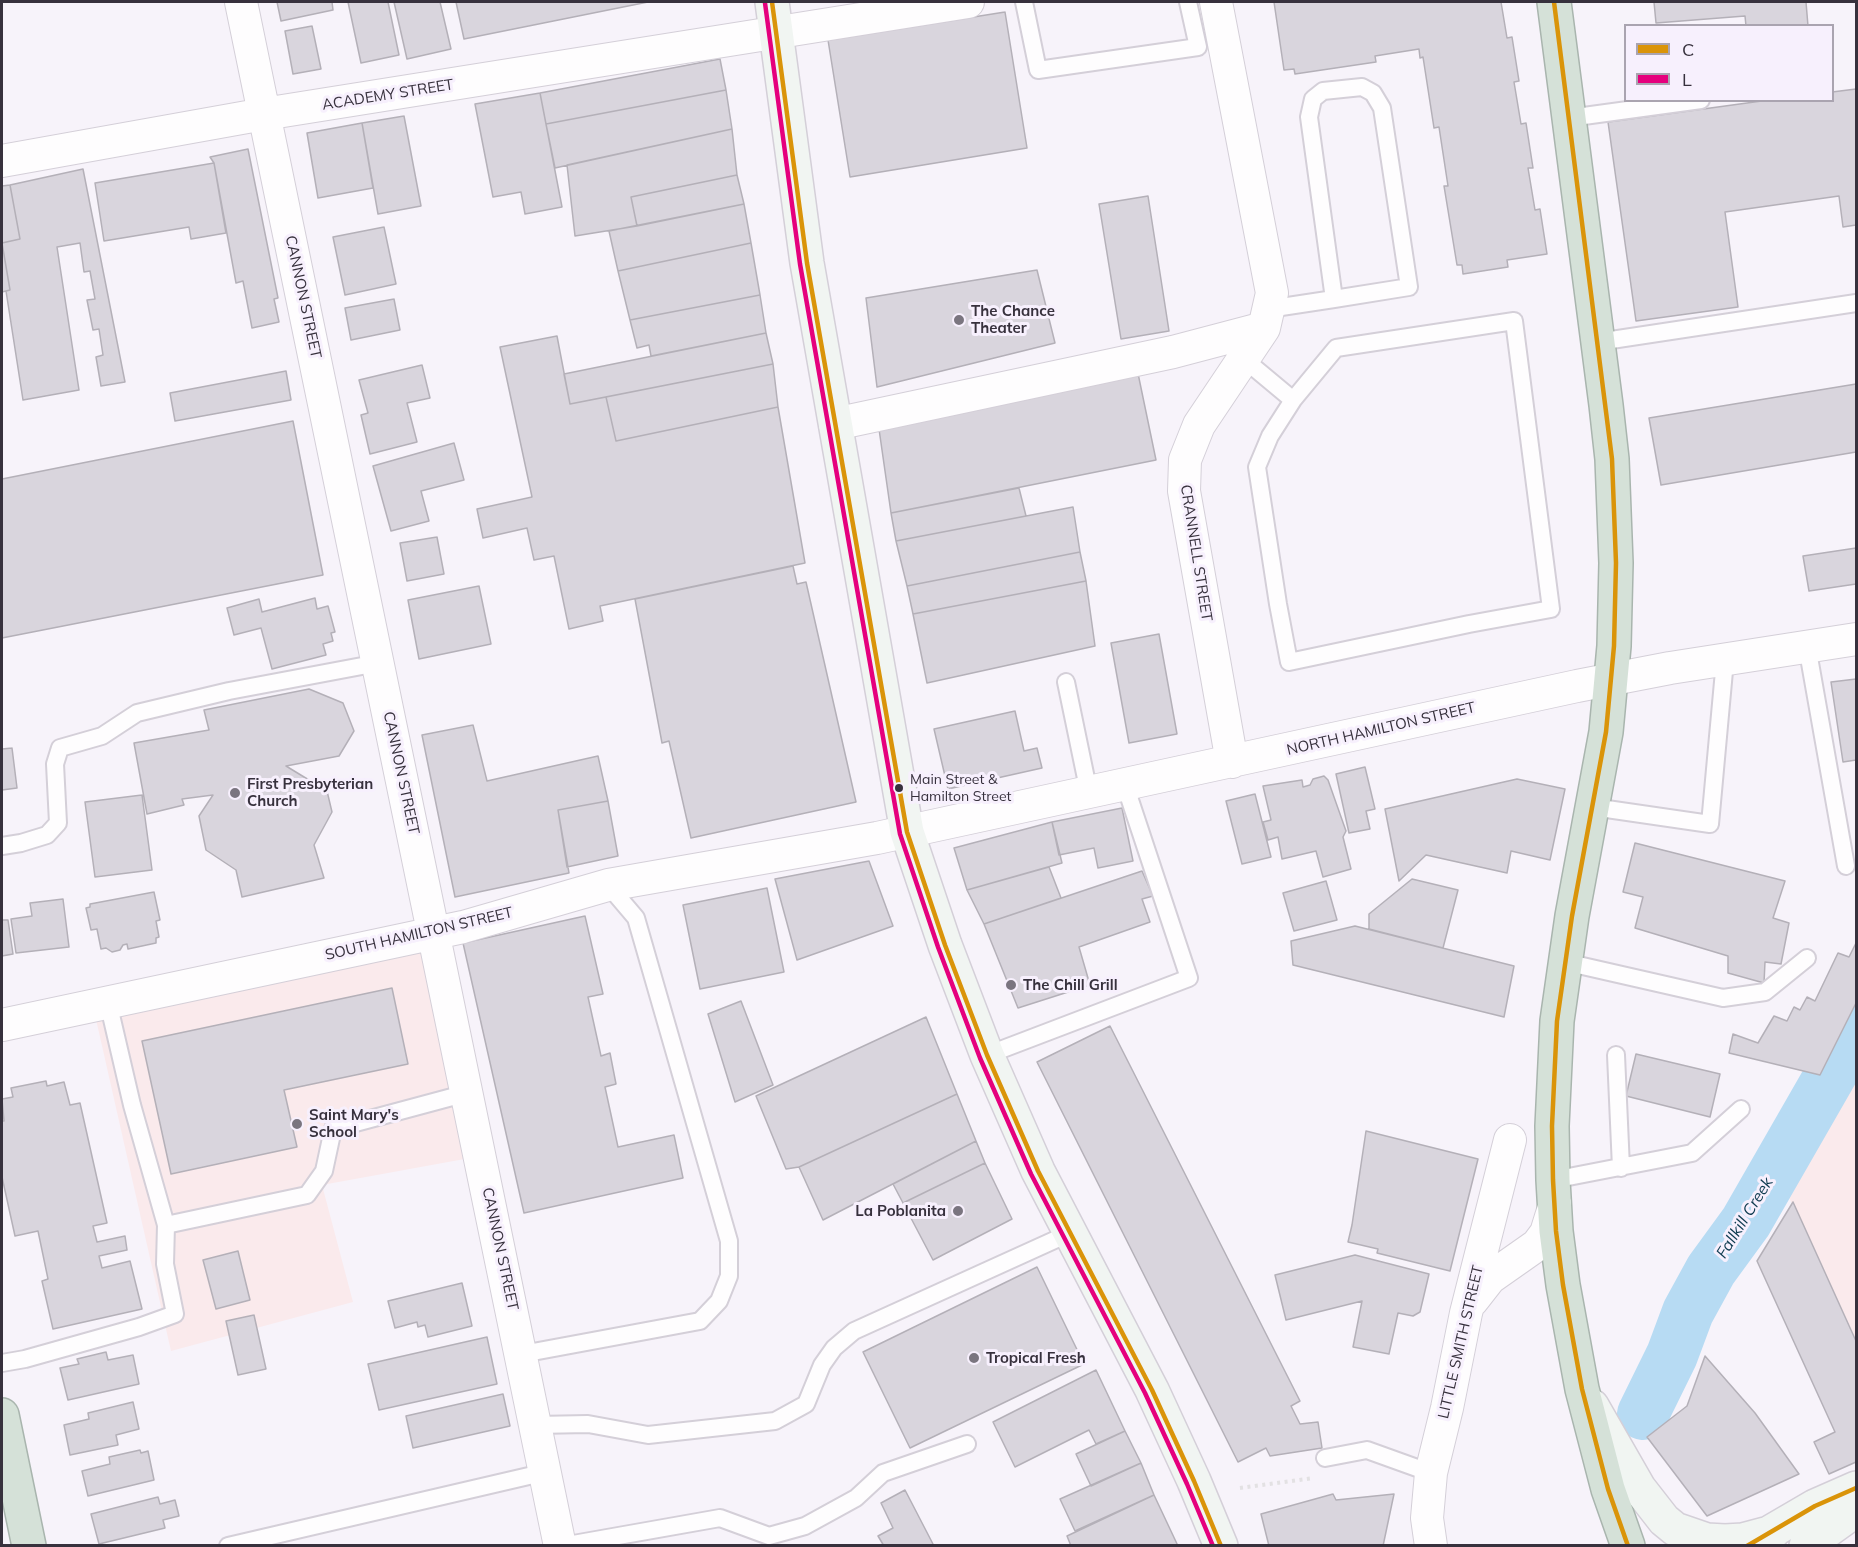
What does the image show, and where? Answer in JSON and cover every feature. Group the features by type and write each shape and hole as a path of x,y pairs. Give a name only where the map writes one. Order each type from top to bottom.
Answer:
{"highway":[{"path":"1554,2 1612,459 1616,573 1606,732 1565,962 1553,1074 1554,1192 1563,1285 1582,1389 1608,1489 1628,1545"},
{"path":"2,1415 29,1545"}],"street":[{"name":"CANNON STREET","path":"241,2 561,1545"},
{"name":"ACADEMY STREET","path":"2,161 264,114 774,17 968,2"},
{"name":"CRANNELL STREET","path":"1216,2 1272,293 1266,319 1245,360 1199,425 1185,460 1184,491 1232,762"},
{"path":"774,17 807,263 907,832 945,945 987,1055 1038,1171 1152,1390 1194,1481 1220,1545"},
{"path":"835,424 1173,352 1266,319"},
{"name":"NORTH HAMILTON STREET","path":"907,832 1611,679 1857,639"},
{"name":"SOUTH HAMILTON STREET","path":"2,1025 463,927 608,885 907,832"},
{"name":"LITTLE SMITH STREET","path":"1431,1545 1427,1518 1431,1473 1448,1408 1466,1313 1510,1140"},
{"path":"1466,1313 1473,1299 1490,1278 1537,1245 1546,1233 1554,1192"},
{"path":"1582,1389 1639,1488 1664,1520 1690,1536 1707,1540 1759,1539 1815,1506 1857,1488"},
{"path":"1806,1545 1857,1510"},
{"path":"1851,1545 1857,1531"}],"lane":[{"path":"1024,2 1038,70 1198,47 1188,2"},
{"path":"1266,319 1334,299 1410,287 1382,108 1373,93 1362,87 1323,91 1313,99 1309,117 1334,299"},
{"path":"1569,118 1686,102"},
{"path":"1598,342 1857,303"},
{"path":"1514,321 1551,609 1289,662 1257,467 1270,436 1293,400 1336,348 1514,321"},
{"path":"1245,360 1293,400"},
{"path":"1807,646 1846,866"},
{"path":"1593,807 1710,824 1725,660"},
{"path":"2,846 47,835 58,823 55,764 60,748 102,736 137,713 229,691 378,663"},
{"path":"1066,681 1089,793"},
{"path":"987,1055 1189,978 1125,785"},
{"path":"522,1354 700,1321 719,1301 729,1276 729,1241 636,918 608,885"},
{"path":"1565,962 1723,998 1766,992 1807,958"},
{"path":"2,1364 140,1327 175,1314 165,1264 166,1225 124,1071 108,1002"},
{"path":"1616,1055 1621,1168"},
{"path":"166,1225 306,1195 324,1171 333,1130 467,1093"},
{"path":"1554,1192 1621,1168 1692,1153 1741,1109"},
{"path":"536,1425 588,1424 648,1435 775,1421 806,1404 822,1365 834,1348 854,1330 1070,1233"},
{"path":"561,1545 720,1518 769,1536 805,1526 856,1498 884,1473 967,1444"},
{"path":"1325,1458 1366,1450 1431,1473"},
{"path":"228,1545 546,1472"}],"shaded area":[{"name":"Saint Mary's School","path":"434,932 481,1156 322,1185 353,1302 171,1351 93,1006"},
{"path":"1856,1050 1856,1339 1785,1189"}],"building":[{"path":"277,2 332,2 333,10 281,21"},
{"path":"348,2 388,2 399,55 361,63"},
{"path":"394,2 440,2 451,49 407,59"},
{"path":"456,2 648,2 464,39"},
{"path":"1274,2 1501,2 1507,38 1512,37 1519,81 1514,82 1521,124 1526,123 1533,168 1528,168 1535,210 1540,209 1547,254 1507,260 1508,267 1463,274 1462,265 1457,265 1444,186 1448,186 1439,127 1434,128 1423,57 1420,58 1419,49 1375,56 1376,62 1295,74 1294,69 1284,70"},
{"path":"1654,2 1806,2 1808,24 1746,24 1745,16 1656,23"},
{"path":"1005,12 1027,148 850,177 828,40"},
{"path":"312,26 321,69 293,74 285,31"},
{"path":"720,59 726,90 546,124 540,93"},
{"path":"1856,89 1856,225 1843,227 1839,196 1725,212 1738,307 1636,321 1608,122 1754,102 1834,102 1834,92"},
{"path":"726,90 732,129 555,168 546,124"},
{"path":"540,93 562,207 525,214 521,192 493,197 475,104"},
{"path":"404,116 421,206 378,214 362,123"},
{"path":"362,123 373,188 318,198 307,133"},
{"path":"732,129 737,175 631,197 637,226 575,236 567,165"},
{"path":"248,149 278,298 274,299 279,322 252,328 243,281 236,283 214,163 210,157"},
{"path":"214,163 226,233 191,239 189,227 104,241 95,183"},
{"path":"83,169 125,382 101,386 96,357 103,355 99,329 93,330 87,300 95,299 90,271 84,272 80,243 57,247 79,390 23,400 6,291 10,290 2,243 20,239 10,185"},
{"path":"737,175 744,204 637,226 631,197"},
{"path":"10,185 20,239 2,243 2,186"},
{"path":"1148,196 1169,331 1121,339 1099,204"},
{"path":"744,204 751,243 618,271 609,231"},
{"path":"384,227 396,284 345,295 333,237"},
{"path":"2,243 10,290 2,292"},
{"path":"751,243 760,295 630,320 618,271"},
{"name":"The Chance Theater","path":"1037,270 1055,343 877,387 866,298"},
{"path":"760,295 766,333 651,356 649,345 637,348 630,320"},
{"path":"394,299 400,330 351,340 345,308"},
{"path":"766,333 773,364 570,404 564,374"},
{"path":"557,336 570,404 606,397 616,441 778,407 805,563 600,606 603,621 569,629 554,556 534,560 527,528 483,538 477,509 532,497 500,347"},
{"path":"1135,359 1156,460 891,513 877,415"},
{"path":"773,364 778,407 616,441 606,397"},
{"path":"422,365 430,398 407,403 417,442 370,454 361,415 368,413 359,380"},
{"path":"286,371 291,400 175,421 170,393"},
{"path":"1856,384 1856,452 1661,485 1649,418"},
{"path":"293,421 323,575 2,638 2,479"},
{"path":"454,443 464,480 421,491 429,521 391,531 373,466"},
{"path":"1019,488 1026,516 896,541 891,513"},
{"path":"1073,507 1080,552 907,586 896,541"},
{"path":"437,537 444,574 407,581 400,543"},
{"path":"1856,548 1856,584 1809,591 1803,556"},
{"path":"1080,552 1086,581 913,614 907,586"},
{"path":"793,566 797,584 806,582 856,802 691,838 669,741 662,743 635,599"},
{"path":"1086,581 1095,646 927,683 913,614"},
{"path":"479,586 491,644 419,659 408,600"},
{"path":"315,598 317,609 328,606 335,632 331,633 333,641 323,644 326,655 272,669 261,628 234,635 227,608 259,599 262,612"},
{"path":"1159,634 1177,734 1129,743 1111,643"},
{"path":"1856,679 1856,760 1843,762 1831,682"},
{"name":"First Presbyterian Church","path":"309,689 343,703 354,731 339,756 286,766 327,791 332,812 314,845 324,878 242,897 236,870 206,850 199,816 213,795 182,799 184,805 147,814 134,743 209,730 204,710"},
{"path":"1015,711 1024,751 1037,748 1042,768 948,789 934,729"},
{"path":"473,725 487,781 598,756 608,801 558,810 569,873 455,897 422,735"},
{"path":"12,748 17,788 2,790 2,749"},
{"path":"1365,767 1375,809 1366,811 1370,829 1349,833 1336,774"},
{"path":"1324,776 1328,780 1346,831 1343,837 1351,869 1323,877 1316,851 1282,859 1278,837 1268,840 1263,822 1271,820 1263,786 1302,780 1303,787 1310,785 1313,779"},
{"path":"1517,779 1565,789 1550,860 1511,851 1507,873 1426,855 1399,881 1385,809"},
{"path":"1255,794 1271,857 1242,864 1226,801"},
{"path":"142,795 152,870 95,877 85,802"},
{"path":"608,801 618,856 567,867 558,810"},
{"path":"1122,808 1133,861 1098,868 1094,848 1059,855 1052,822"},
{"path":"1052,822 1062,863 967,890 954,848"},
{"path":"1635,843 1785,881 1773,918 1789,923 1781,964 1765,962 1764,983 1728,973 1728,956 1635,928 1643,897 1623,892"},
{"path":"869,861 893,926 797,960 775,879"},
{"path":"1049,867 1061,898 984,924 967,890"},
{"path":"1142,871 1153,896 1142,899 1150,922 1079,947 1090,985 1018,1008 984,924"},
{"path":"1412,879 1458,890 1443,948 1369,929 1369,914"},
{"path":"1326,881 1337,920 1294,931 1283,893"},
{"path":"767,888 784,972 700,989 683,905"},
{"path":"154,892 160,920 156,921 159,937 156,938 156,943 128,949 127,944 123,945 120,950 112,952 106,948 101,949 97,929 91,930 86,908 90,907 90,904"},
{"path":"63,899 69,947 16,953 11,919 32,916 30,903"},
{"path":"585,916 603,994 588,997 601,1056 610,1053 616,1084 605,1087 618,1147 674,1135 683,1178 524,1213 463,943"},
{"path":"2,920 8,920 13,954 2,956"},
{"path":"1355,926 1514,966 1504,1017 1293,965 1291,941"},
{"path":"1856,943 1856,1003 1820,1075 1729,1053 1733,1034 1758,1043 1774,1016 1787,1021 1794,1007 1800,1010 1807,997 1815,1001 1838,953 1849,957"},
{"path":"392,988 408,1064 284,1090 297,1147 171,1174 142,1041"},
{"path":"741,1001 773,1085 735,1102 708,1014"},
{"path":"926,1017 957,1094 799,1167 786,1169 756,1096"},
{"path":"1110,1026 1300,1401 1291,1406 1300,1424 1318,1422 1322,1448 1270,1456 1266,1448 1238,1462 1037,1062"},
{"path":"1636,1054 1720,1074 1710,1117 1626,1096"},
{"path":"46,1081 47,1086 64,1082 70,1105 80,1103 107,1223 93,1226 97,1242 125,1236 127,1250 99,1256 102,1268 130,1261 142,1309 53,1329 42,1281 48,1279 38,1231 15,1236 2,1177 2,1121 4,1121 2,1099 13,1097 11,1088"},
{"path":"957,1094 976,1141 823,1220 799,1167"},
{"path":"1366,1131 1478,1159 1450,1271 1377,1253 1378,1249 1348,1242"},
{"path":"976,1141 985,1163 903,1203 893,1184"},
{"name":"La Poblanita","path":"985,1163 1012,1219 933,1260 903,1203"},
{"path":"1793,1202 1856,1341 1856,1462 1829,1474 1814,1442 1835,1432 1757,1261"},
{"path":"238,1251 250,1300 216,1309 203,1260"},
{"path":"1355,1255 1429,1274 1420,1312 1413,1316 1398,1313 1389,1354 1353,1347 1362,1301 1286,1320 1275,1275"},
{"name":"Tropical Fresh","path":"1037,1267 1084,1364 910,1448 863,1352"},
{"path":"462,1283 472,1326 428,1337 425,1325 418,1327 417,1322 395,1328 388,1301"},
{"path":"254,1315 266,1369 238,1375 226,1321"},
{"path":"487,1337 497,1384 379,1410 368,1364"},
{"path":"106,1352 108,1360 133,1355 139,1384 68,1400 60,1368 79,1364 77,1359"},
{"path":"1705,1356 1755,1413 1799,1474 1707,1516 1647,1437 1687,1406"},
{"path":"1096,1370 1125,1431 1096,1444 1089,1430 1015,1467 993,1422"},
{"path":"503,1394 510,1426 413,1448 406,1416"},
{"path":"133,1402 139,1429 116,1435 118,1445 70,1455 64,1425 89,1419 88,1413"},
{"path":"1125,1431 1141,1463 1091,1486 1076,1454"},
{"path":"140,1450 141,1453 148,1451 154,1480 88,1496 82,1471 110,1464 109,1457"},
{"path":"1141,1463 1154,1495 1075,1531 1060,1499"},
{"path":"905,1490 934,1546 884,1546 878,1536 893,1528 881,1503"},
{"path":"1333,1494 1336,1500 1394,1494 1383,1546 1269,1546 1261,1514"},
{"path":"1154,1495 1178,1546 1071,1546 1067,1536"},
{"path":"158,1497 160,1504 175,1500 179,1516 163,1520 165,1528 99,1544 91,1514"}],"waterway":[{"name":"Fallkill Creek","path":"1643,1414 1672,1355 1688,1312 1711,1270 1746,1222 1839,1060 1856,1026"}],"transit line":[{"name":"C","path":"772,2 807,263 907,832 945,945 987,1055 1038,1171 1152,1390 1221,1546"},
{"name":"C","path":"1554,2 1612,459 1616,563 1614,646 1606,732 1572,916 1557,1021 1552,1126 1553,1180 1556,1231 1563,1285 1582,1389 1608,1489 1628,1546"},
{"name":"L","path":"765,3 800,264 900,834 938,947 980,1058 1031,1174 1145,1393 1213,1546"},
{"name":"C","path":"1747,1546 1815,1506 1856,1488"}],"place":[{"name":"The Chance Theater","path":"959,320"},
{"name":"Main Street & Hamilton Street","path":"899,788"},
{"name":"First Presbyterian Church","path":"235,793"},
{"name":"The Chill Grill","path":"1011,985"},
{"name":"Saint Mary's School","path":"297,1124"},
{"name":"La Poblanita","path":"958,1211"},
{"name":"Tropical Fresh","path":"974,1358"}]}
